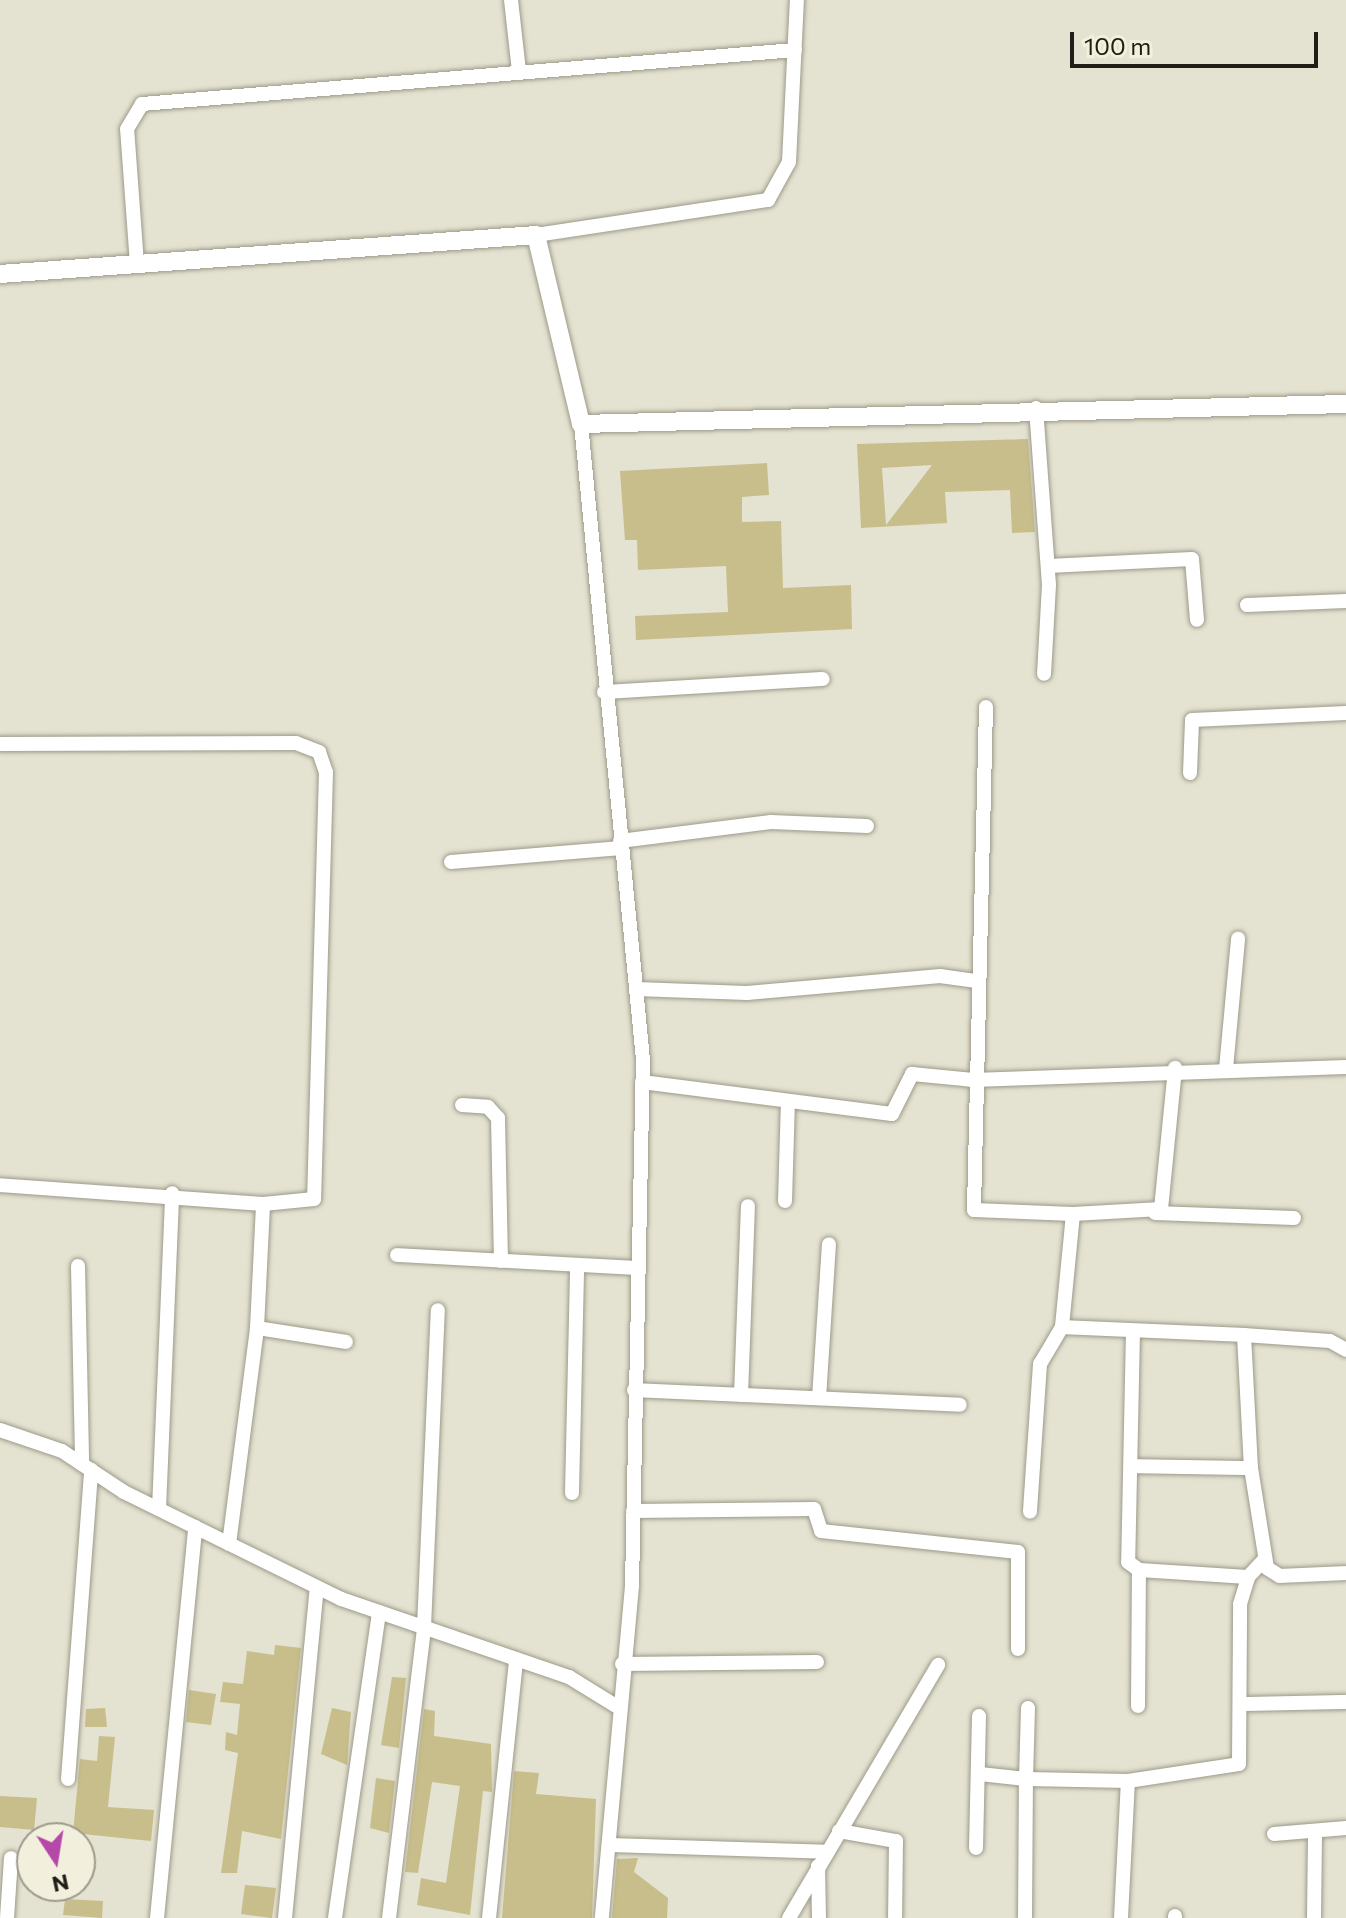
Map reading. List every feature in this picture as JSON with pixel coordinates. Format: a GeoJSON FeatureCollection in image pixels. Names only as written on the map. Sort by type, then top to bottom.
{"type":"FeatureCollection","features":[{"type":"Feature","properties":{"kind":"street"},"geometry":{"type":"LineString","coordinates":[[511,0],[519,71]]}},
{"type":"Feature","properties":{"kind":"street"},"geometry":{"type":"LineString","coordinates":[[0,274],[536,235],[768,200],[789,162],[797,0]]}},
{"type":"Feature","properties":{"kind":"street"},"geometry":{"type":"LineString","coordinates":[[137,264],[127,129],[142,104],[795,50]]}},
{"type":"Feature","properties":{"kind":"street"},"geometry":{"type":"LineString","coordinates":[[536,235],[581,424],[604,692],[636,989],[642,1082],[635,1268],[633,1511],[602,1918]]}},
{"type":"Feature","properties":{"kind":"street"},"geometry":{"type":"LineString","coordinates":[[581,424],[1036,408],[1346,404]]}},
{"type":"Feature","properties":{"kind":"street"},"geometry":{"type":"LineString","coordinates":[[1036,408],[1048,566],[1044,674]]}},
{"type":"Feature","properties":{"kind":"street"},"geometry":{"type":"LineString","coordinates":[[1048,566],[1192,559],[1197,620]]}},
{"type":"Feature","properties":{"kind":"street"},"geometry":{"type":"LineString","coordinates":[[1247,605],[1346,601]]}},
{"type":"Feature","properties":{"kind":"street"},"geometry":{"type":"LineString","coordinates":[[604,692],[823,679]]}},
{"type":"Feature","properties":{"kind":"street"},"geometry":{"type":"LineString","coordinates":[[986,707],[973,1080],[974,1210],[1294,1218]]}},
{"type":"Feature","properties":{"kind":"street"},"geometry":{"type":"LineString","coordinates":[[1190,773],[1192,720],[1346,713]]}},
{"type":"Feature","properties":{"kind":"street"},"geometry":{"type":"LineString","coordinates":[[0,744],[296,743],[319,752],[326,772],[316,1195],[304,1204],[263,1204],[172,1193],[0,1185]]}},
{"type":"Feature","properties":{"kind":"street"},"geometry":{"type":"LineString","coordinates":[[451,862],[620,845],[771,822],[867,826]]}},
{"type":"Feature","properties":{"kind":"street"},"geometry":{"type":"LineString","coordinates":[[1226,1069],[1238,939]]}},
{"type":"Feature","properties":{"kind":"street"},"geometry":{"type":"LineString","coordinates":[[636,989],[747,993],[940,976],[977,981]]}},
{"type":"Feature","properties":{"kind":"street"},"geometry":{"type":"LineString","coordinates":[[642,1082],[892,1114],[912,1074],[973,1080],[1175,1068],[1346,1067]]}},
{"type":"Feature","properties":{"kind":"street"},"geometry":{"type":"LineString","coordinates":[[1155,1213],[1165,1194],[1175,1068]]}},
{"type":"Feature","properties":{"kind":"street"},"geometry":{"type":"LineString","coordinates":[[785,1201],[788,1101]]}},
{"type":"Feature","properties":{"kind":"street"},"geometry":{"type":"LineString","coordinates":[[462,1105],[488,1107],[498,1118],[501,1261]]}},
{"type":"Feature","properties":{"kind":"street"},"geometry":{"type":"LineString","coordinates":[[159,1509],[172,1193]]}},
{"type":"Feature","properties":{"kind":"street"},"geometry":{"type":"LineString","coordinates":[[229,1544],[257,1328],[263,1204]]}},
{"type":"Feature","properties":{"kind":"street"},"geometry":{"type":"LineString","coordinates":[[741,1395],[748,1206]]}},
{"type":"Feature","properties":{"kind":"street"},"geometry":{"type":"LineString","coordinates":[[1030,1512],[1040,1364],[1062,1327],[1073,1214]]}},
{"type":"Feature","properties":{"kind":"street"},"geometry":{"type":"LineString","coordinates":[[819,1398],[829,1244]]}},
{"type":"Feature","properties":{"kind":"street"},"geometry":{"type":"LineString","coordinates":[[397,1255],[635,1268]]}},
{"type":"Feature","properties":{"kind":"street"},"geometry":{"type":"LineString","coordinates":[[572,1493],[577,1265]]}},
{"type":"Feature","properties":{"kind":"street"},"geometry":{"type":"LineString","coordinates":[[68,1779],[87,1467],[78,1266]]}},
{"type":"Feature","properties":{"kind":"street"},"geometry":{"type":"LineString","coordinates":[[389,1918],[424,1627],[438,1310]]}},
{"type":"Feature","properties":{"kind":"street"},"geometry":{"type":"LineString","coordinates":[[1062,1327],[1244,1335],[1346,1347]]}},
{"type":"Feature","properties":{"kind":"street"},"geometry":{"type":"LineString","coordinates":[[257,1328],[346,1342]]}},
{"type":"Feature","properties":{"kind":"street"},"geometry":{"type":"LineString","coordinates":[[1133,1331],[1126,1558],[1139,1570],[1248,1577]]}},
{"type":"Feature","properties":{"kind":"street"},"geometry":{"type":"LineString","coordinates":[[1244,1335],[1251,1468],[1264,1560],[1280,1576],[1346,1573]]}},
{"type":"Feature","properties":{"kind":"street"},"geometry":{"type":"LineString","coordinates":[[634,1390],[960,1405]]}},
{"type":"Feature","properties":{"kind":"street"},"geometry":{"type":"LineString","coordinates":[[0,1430],[87,1467],[159,1509],[317,1588],[569,1677],[616,1706]]}},
{"type":"Feature","properties":{"kind":"street"},"geometry":{"type":"LineString","coordinates":[[1131,1466],[1251,1468]]}},
{"type":"Feature","properties":{"kind":"street"},"geometry":{"type":"LineString","coordinates":[[633,1511],[814,1509],[821,1531],[1018,1552],[1018,1649]]}},
{"type":"Feature","properties":{"kind":"street"},"geometry":{"type":"LineString","coordinates":[[157,1918],[195,1527]]}},
{"type":"Feature","properties":{"kind":"street"},"geometry":{"type":"LineString","coordinates":[[980,1774],[1026,1779],[1128,1781],[1235,1769],[1242,1704],[1240,1604],[1248,1577],[1264,1560]]}},
{"type":"Feature","properties":{"kind":"street"},"geometry":{"type":"LineString","coordinates":[[1138,1706],[1139,1570]]}},
{"type":"Feature","properties":{"kind":"street"},"geometry":{"type":"LineString","coordinates":[[285,1918],[317,1588]]}},
{"type":"Feature","properties":{"kind":"street"},"geometry":{"type":"LineString","coordinates":[[335,1918],[379,1612]]}},
{"type":"Feature","properties":{"kind":"street"},"geometry":{"type":"LineString","coordinates":[[489,1918],[516,1659]]}},
{"type":"Feature","properties":{"kind":"street"},"geometry":{"type":"LineString","coordinates":[[622,1664],[817,1662]]}},
{"type":"Feature","properties":{"kind":"street"},"geometry":{"type":"LineString","coordinates":[[789,1918],[938,1665]]}},
{"type":"Feature","properties":{"kind":"street"},"geometry":{"type":"LineString","coordinates":[[1242,1704],[1346,1702]]}},
{"type":"Feature","properties":{"kind":"street"},"geometry":{"type":"LineString","coordinates":[[1025,1918],[1028,1708]]}},
{"type":"Feature","properties":{"kind":"street"},"geometry":{"type":"LineString","coordinates":[[976,1848],[979,1716]]}},
{"type":"Feature","properties":{"kind":"street"},"geometry":{"type":"LineString","coordinates":[[1121,1918],[1128,1781]]}},
{"type":"Feature","properties":{"kind":"street"},"geometry":{"type":"LineString","coordinates":[[1274,1834],[1346,1828]]}},
{"type":"Feature","properties":{"kind":"street"},"geometry":{"type":"LineString","coordinates":[[839,1831],[896,1841],[895,1918]]}},
{"type":"Feature","properties":{"kind":"street"},"geometry":{"type":"LineString","coordinates":[[1314,1918],[1315,1831]]}},
{"type":"Feature","properties":{"kind":"street"},"geometry":{"type":"LineString","coordinates":[[609,1845],[822,1858]]}},
{"type":"Feature","properties":{"kind":"street"},"geometry":{"type":"LineString","coordinates":[[7,1918],[11,1858]]}},
{"type":"Feature","properties":{"kind":"street"},"geometry":{"type":"LineString","coordinates":[[819,1918],[822,1858]]}},
{"type":"Feature","properties":{"kind":"building"},"geometry":{"type":"Polygon","coordinates":[[[1028,439],[1035,532],[1012,533],[1010,490],[945,492],[947,523],[861,528],[857,444],[1028,439]],[[932,465],[882,468],[886,525],[932,465]]]}},
{"type":"Feature","properties":{"kind":"building"},"geometry":{"type":"Polygon","coordinates":[[[767,463],[769,495],[742,497],[742,522],[781,521],[783,588],[851,585],[852,629],[636,640],[635,616],[728,612],[726,566],[638,570],[637,540],[625,540],[620,471],[767,463]]]}},
{"type":"Feature","properties":{"kind":"building"},"geometry":{"type":"Polygon","coordinates":[[[275,1645],[301,1648],[281,1839],[242,1831],[237,1873],[221,1873],[238,1753],[225,1750],[226,1732],[237,1735],[240,1704],[220,1702],[223,1682],[243,1684],[247,1651],[274,1655],[275,1645]]]}},
{"type":"Feature","properties":{"kind":"building"},"geometry":{"type":"Polygon","coordinates":[[[392,1677],[406,1678],[399,1748],[381,1745],[392,1677]]]}},
{"type":"Feature","properties":{"kind":"building"},"geometry":{"type":"Polygon","coordinates":[[[189,1690],[216,1694],[211,1725],[186,1722],[189,1690]]]}},
{"type":"Feature","properties":{"kind":"building"},"geometry":{"type":"Polygon","coordinates":[[[105,1708],[107,1727],[85,1727],[86,1709],[105,1708]]]}},
{"type":"Feature","properties":{"kind":"building"},"geometry":{"type":"Polygon","coordinates":[[[332,1708],[351,1712],[347,1765],[321,1754],[332,1708]]]}},
{"type":"Feature","properties":{"kind":"building"},"geometry":{"type":"Polygon","coordinates":[[[424,1709],[435,1711],[434,1736],[491,1744],[492,1792],[483,1791],[470,1915],[417,1905],[421,1878],[446,1883],[460,1786],[432,1782],[418,1873],[405,1872],[424,1709]]]}},
{"type":"Feature","properties":{"kind":"building"},"geometry":{"type":"Polygon","coordinates":[[[99,1736],[115,1737],[108,1807],[154,1810],[151,1841],[96,1835],[96,1822],[74,1822],[80,1759],[97,1761],[99,1736]]]}},
{"type":"Feature","properties":{"kind":"building"},"geometry":{"type":"Polygon","coordinates":[[[514,1771],[539,1773],[536,1794],[596,1799],[592,1918],[502,1918],[514,1771]]]}},
{"type":"Feature","properties":{"kind":"building"},"geometry":{"type":"Polygon","coordinates":[[[376,1778],[395,1781],[389,1833],[370,1828],[376,1778]]]}},
{"type":"Feature","properties":{"kind":"building"},"geometry":{"type":"Polygon","coordinates":[[[0,1796],[37,1798],[35,1822],[16,1822],[16,1828],[0,1827],[0,1796]]]}},
{"type":"Feature","properties":{"kind":"building"},"geometry":{"type":"Polygon","coordinates":[[[638,1858],[634,1872],[668,1898],[667,1918],[612,1918],[617,1859],[638,1858]]]}},
{"type":"Feature","properties":{"kind":"building"},"geometry":{"type":"Polygon","coordinates":[[[245,1885],[276,1888],[272,1918],[241,1914],[245,1885]]]}},
{"type":"Feature","properties":{"kind":"building"},"geometry":{"type":"Polygon","coordinates":[[[103,1901],[102,1918],[63,1915],[65,1902],[103,1901]]]}}]}
